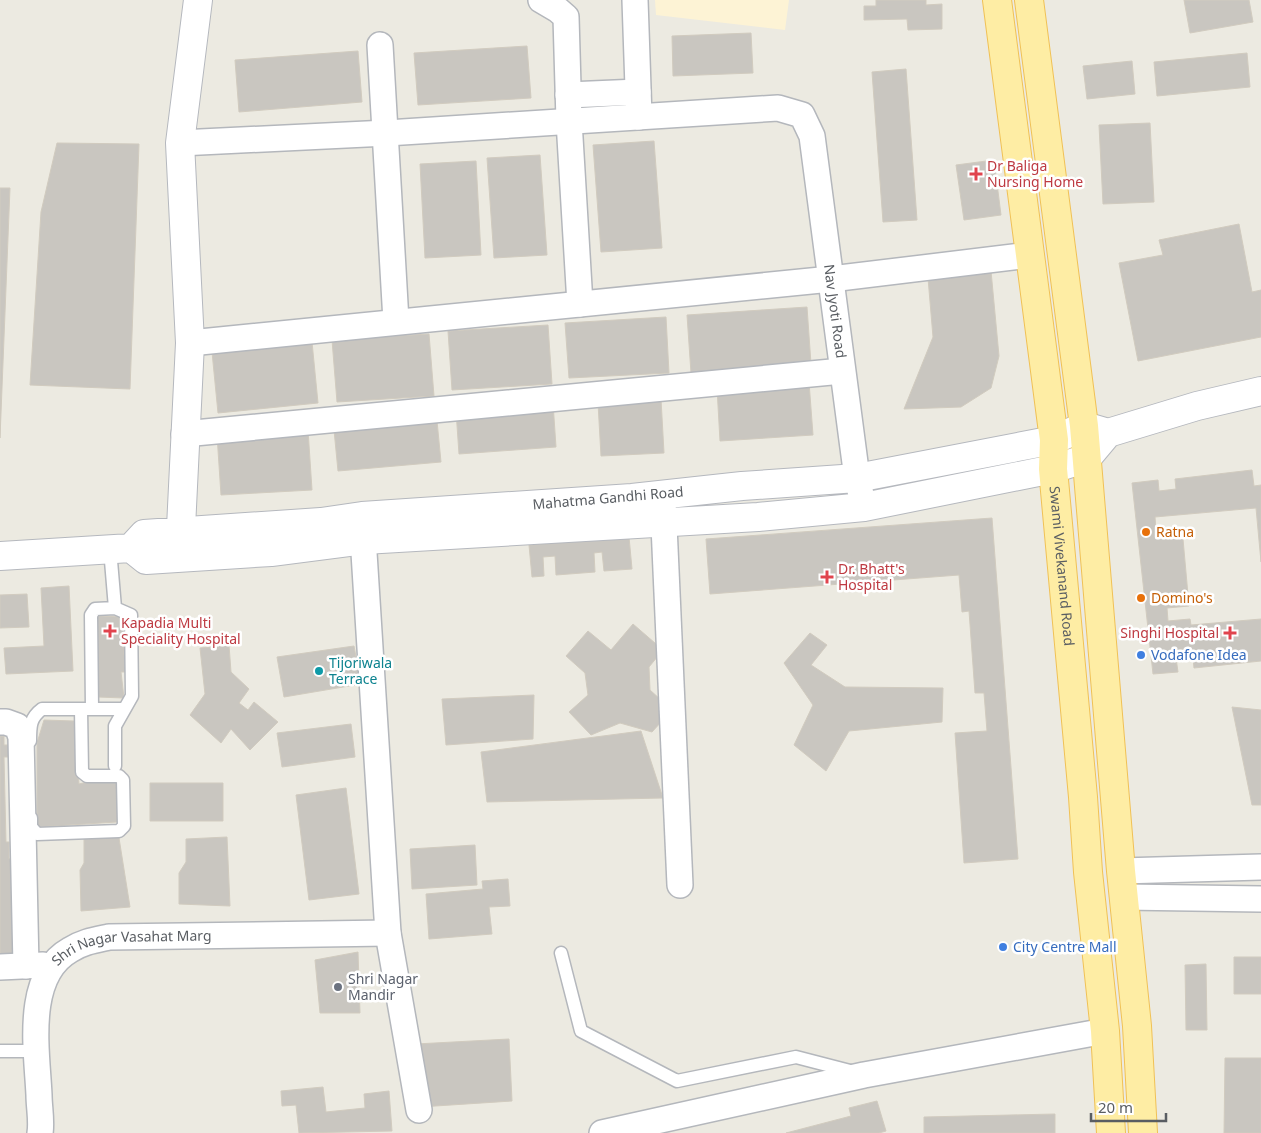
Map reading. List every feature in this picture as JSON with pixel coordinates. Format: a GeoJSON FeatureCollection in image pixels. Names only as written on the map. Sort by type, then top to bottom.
{"type":"FeatureCollection","features":[{"type":"Feature","properties":{"kind":"main road"},"geometry":{"type":"LineString","coordinates":[[179,544],[190,343],[180,143],[198,0]]}},
{"type":"Feature","properties":{"kind":"main road","name":"Swami Vivekanand Road"},"geometry":{"type":"LineString","coordinates":[[997,0],[1054,440],[1053,469],[1083,797],[1088,872],[1105,1031],[1112,1133]]}},
{"type":"Feature","properties":{"kind":"main road"},"geometry":{"type":"LineString","coordinates":[[1029,0],[1096,430],[1087,458],[1122,884],[1137,1026],[1143,1133]]}},
{"type":"Feature","properties":{"kind":"main road","name":"Mahatma Gandhi Road"},"geometry":{"type":"LineString","coordinates":[[664,508],[742,486],[857,478],[1054,440],[1261,391]]}},
{"type":"Feature","properties":{"kind":"main road","name":"Mahatma Gandhi Road"},"geometry":{"type":"LineString","coordinates":[[121,549],[146,560],[179,544],[271,552],[363,528],[664,508],[758,517],[864,507],[1053,469],[1087,458]]}},
{"type":"Feature","properties":{"kind":"main road"},"geometry":{"type":"LineString","coordinates":[[0,556],[121,549]]}},
{"type":"Feature","properties":{"kind":"street"},"geometry":{"type":"LineString","coordinates":[[541,0],[566,17],[569,121],[580,304]]}},
{"type":"Feature","properties":{"kind":"street"},"geometry":{"type":"LineString","coordinates":[[180,143],[386,133],[639,117],[635,0]]}},
{"type":"Feature","properties":{"kind":"street"},"geometry":{"type":"LineString","coordinates":[[380,45],[396,321]]}},
{"type":"Feature","properties":{"kind":"street"},"geometry":{"type":"LineString","coordinates":[[568,95],[638,92]]}},
{"type":"Feature","properties":{"kind":"street","name":"Nav Jyoti Road"},"geometry":{"type":"LineString","coordinates":[[639,117],[778,108],[802,115],[812,136],[842,371],[857,478],[864,507]]}},
{"type":"Feature","properties":{"kind":"street"},"geometry":{"type":"LineString","coordinates":[[190,343],[831,279],[1030,255]]}},
{"type":"Feature","properties":{"kind":"street"},"geometry":{"type":"LineString","coordinates":[[184,434],[842,371]]}},
{"type":"Feature","properties":{"kind":"street"},"geometry":{"type":"LineString","coordinates":[[664,508],[680,885]]}},
{"type":"Feature","properties":{"kind":"street"},"geometry":{"type":"LineString","coordinates":[[363,528],[388,933],[419,1110]]}},
{"type":"Feature","properties":{"kind":"street"},"geometry":{"type":"LineString","coordinates":[[0,722],[17,726],[21,737],[40,971]]}},
{"type":"Feature","properties":{"kind":"street"},"geometry":{"type":"LineString","coordinates":[[1122,884],[1261,867]]}},
{"type":"Feature","properties":{"kind":"street"},"geometry":{"type":"LineString","coordinates":[[1122,884],[1261,900]]}},
{"type":"Feature","properties":{"kind":"street","name":"Shri Nagar Vasahat Marg"},"geometry":{"type":"LineString","coordinates":[[40,1133],[37,1006],[40,971],[68,951],[85,942],[109,937],[388,933]]}},
{"type":"Feature","properties":{"kind":"street"},"geometry":{"type":"LineString","coordinates":[[0,967],[40,971]]}},
{"type":"Feature","properties":{"kind":"street"},"geometry":{"type":"LineString","coordinates":[[0,981],[40,971]]}},
{"type":"Feature","properties":{"kind":"street"},"geometry":{"type":"LineString","coordinates":[[602,1133],[864,1075],[1105,1031]]}},
{"type":"Feature","properties":{"kind":"lane"},"geometry":{"type":"LineString","coordinates":[[115,608],[121,549]]}},
{"type":"Feature","properties":{"kind":"lane"},"geometry":{"type":"LineString","coordinates":[[116,766],[115,726],[132,696],[131,615],[115,608],[95,609],[91,615],[86,709],[82,772],[87,776],[119,776],[122,780],[124,826],[119,831],[37,834],[31,827],[30,726],[34,715],[42,709],[86,709],[123,709]]}},
{"type":"Feature","properties":{"kind":"lane"},"geometry":{"type":"LineString","coordinates":[[561,953],[581,1031],[677,1081],[796,1057],[864,1075]]}},
{"type":"Feature","properties":{"kind":"lane"},"geometry":{"type":"LineString","coordinates":[[0,1050],[37,1051]]}},
{"type":"Feature","properties":{"kind":"shaded area"},"geometry":{"type":"Polygon","coordinates":[[[655,0],[789,0],[785,30],[656,15],[655,0]]]}},
{"type":"Feature","properties":{"kind":"building"},"geometry":{"type":"Polygon","coordinates":[[[876,0],[926,0],[926,5],[942,4],[942,29],[908,30],[907,19],[864,20],[864,6],[876,6],[876,0]]]}},
{"type":"Feature","properties":{"kind":"building"},"geometry":{"type":"Polygon","coordinates":[[[1184,0],[1249,0],[1253,22],[1190,33],[1184,0]]]}},
{"type":"Feature","properties":{"kind":"building"},"geometry":{"type":"Polygon","coordinates":[[[751,33],[753,73],[673,76],[672,36],[751,33]]]}},
{"type":"Feature","properties":{"kind":"building"},"geometry":{"type":"Polygon","coordinates":[[[527,46],[531,98],[418,105],[414,53],[527,46]]]}},
{"type":"Feature","properties":{"kind":"building"},"geometry":{"type":"Polygon","coordinates":[[[358,51],[362,102],[239,112],[235,60],[358,51]]]}},
{"type":"Feature","properties":{"kind":"building"},"geometry":{"type":"Polygon","coordinates":[[[1247,53],[1250,87],[1157,96],[1154,62],[1247,53]]]}},
{"type":"Feature","properties":{"kind":"building"},"geometry":{"type":"Polygon","coordinates":[[[1132,61],[1135,94],[1087,99],[1083,66],[1132,61]]]}},
{"type":"Feature","properties":{"kind":"building"},"geometry":{"type":"Polygon","coordinates":[[[906,69],[917,220],[883,222],[872,72],[906,69]]]}},
{"type":"Feature","properties":{"kind":"building"},"geometry":{"type":"Polygon","coordinates":[[[1150,123],[1154,202],[1103,204],[1099,125],[1150,123]]]}},
{"type":"Feature","properties":{"kind":"building"},"geometry":{"type":"Polygon","coordinates":[[[654,141],[662,248],[601,252],[593,145],[654,141]]]}},
{"type":"Feature","properties":{"kind":"building"},"geometry":{"type":"Polygon","coordinates":[[[57,143],[139,144],[130,389],[30,385],[41,212],[57,143]]]}},
{"type":"Feature","properties":{"kind":"building"},"geometry":{"type":"Polygon","coordinates":[[[540,155],[547,255],[494,258],[487,158],[540,155]]]}},
{"type":"Feature","properties":{"kind":"building"},"geometry":{"type":"Polygon","coordinates":[[[994,160],[1001,215],[964,220],[956,165],[994,160]]]}},
{"type":"Feature","properties":{"kind":"building"},"geometry":{"type":"Polygon","coordinates":[[[476,161],[481,255],[425,258],[420,164],[476,161]]]}},
{"type":"Feature","properties":{"kind":"building"},"geometry":{"type":"Polygon","coordinates":[[[0,188],[10,188],[0,438],[0,188]]]}},
{"type":"Feature","properties":{"kind":"building"},"geometry":{"type":"Polygon","coordinates":[[[1239,224],[1252,292],[1261,290],[1261,337],[1138,361],[1119,263],[1163,255],[1159,240],[1239,224]]]}},
{"type":"Feature","properties":{"kind":"building"},"geometry":{"type":"Polygon","coordinates":[[[991,271],[999,356],[991,388],[961,407],[904,409],[933,337],[928,278],[991,271]]]}},
{"type":"Feature","properties":{"kind":"building"},"geometry":{"type":"Polygon","coordinates":[[[807,307],[811,364],[691,373],[687,315],[807,307]]]}},
{"type":"Feature","properties":{"kind":"building"},"geometry":{"type":"Polygon","coordinates":[[[666,317],[669,373],[569,378],[565,323],[666,317]]]}},
{"type":"Feature","properties":{"kind":"building"},"geometry":{"type":"Polygon","coordinates":[[[548,325],[552,384],[452,390],[448,331],[548,325]]]}},
{"type":"Feature","properties":{"kind":"building"},"geometry":{"type":"Polygon","coordinates":[[[429,334],[434,396],[337,402],[332,340],[429,334]]]}},
{"type":"Feature","properties":{"kind":"building"},"geometry":{"type":"Polygon","coordinates":[[[312,342],[318,403],[218,413],[212,352],[312,342]]]}},
{"type":"Feature","properties":{"kind":"building"},"geometry":{"type":"Polygon","coordinates":[[[809,382],[813,435],[720,441],[717,388],[809,382]]]}},
{"type":"Feature","properties":{"kind":"building"},"geometry":{"type":"Polygon","coordinates":[[[661,399],[664,453],[601,456],[598,403],[661,399]]]}},
{"type":"Feature","properties":{"kind":"building"},"geometry":{"type":"Polygon","coordinates":[[[553,403],[556,447],[459,454],[456,411],[553,403]]]}},
{"type":"Feature","properties":{"kind":"building"},"geometry":{"type":"Polygon","coordinates":[[[437,421],[441,462],[338,471],[334,430],[437,421]]]}},
{"type":"Feature","properties":{"kind":"building"},"geometry":{"type":"Polygon","coordinates":[[[308,430],[312,490],[221,495],[217,435],[308,430]]]}},
{"type":"Feature","properties":{"kind":"building"},"geometry":{"type":"Polygon","coordinates":[[[1252,470],[1254,486],[1261,485],[1261,562],[1256,508],[1155,517],[1156,530],[1182,528],[1189,606],[1167,608],[1168,621],[1190,619],[1191,625],[1261,619],[1261,661],[1194,668],[1192,649],[1175,651],[1178,672],[1153,674],[1132,483],[1158,480],[1159,491],[1176,489],[1175,479],[1252,470]]]}},
{"type":"Feature","properties":{"kind":"building"},"geometry":{"type":"Polygon","coordinates":[[[992,518],[1018,859],[964,863],[955,733],[987,731],[984,693],[975,693],[969,611],[962,612],[959,575],[710,594],[706,539],[992,518]]]}},
{"type":"Feature","properties":{"kind":"building"},"geometry":{"type":"Polygon","coordinates":[[[629,537],[632,569],[604,571],[602,552],[594,553],[595,572],[556,575],[555,556],[543,557],[544,576],[532,577],[529,545],[629,537]]]}},
{"type":"Feature","properties":{"kind":"building"},"geometry":{"type":"Polygon","coordinates":[[[69,586],[73,671],[6,674],[4,648],[44,646],[41,588],[69,586]]]}},
{"type":"Feature","properties":{"kind":"building"},"geometry":{"type":"Polygon","coordinates":[[[27,594],[29,627],[0,628],[0,595],[27,594]]]}},
{"type":"Feature","properties":{"kind":"building"},"geometry":{"type":"Polygon","coordinates":[[[97,616],[124,617],[124,655],[129,655],[129,672],[121,672],[124,698],[98,697],[97,616]]]}},
{"type":"Feature","properties":{"kind":"building"},"geometry":{"type":"Polygon","coordinates":[[[633,624],[663,650],[649,667],[650,690],[672,710],[652,732],[620,723],[591,735],[569,712],[588,695],[585,673],[566,656],[588,631],[611,650],[633,624]]]}},
{"type":"Feature","properties":{"kind":"building"},"geometry":{"type":"Polygon","coordinates":[[[810,633],[827,645],[811,665],[845,687],[943,688],[942,722],[849,731],[826,771],[794,745],[813,705],[784,663],[810,633]]]}},
{"type":"Feature","properties":{"kind":"building"},"geometry":{"type":"Polygon","coordinates":[[[229,645],[231,672],[249,689],[239,703],[248,710],[254,702],[278,722],[250,750],[231,729],[221,743],[190,715],[205,694],[200,648],[229,645]]]}},
{"type":"Feature","properties":{"kind":"building","name":"Tijoriwala Terrace"},"geometry":{"type":"Polygon","coordinates":[[[354,646],[361,684],[284,697],[277,657],[354,646]]]}},
{"type":"Feature","properties":{"kind":"building"},"geometry":{"type":"Polygon","coordinates":[[[534,695],[533,739],[446,745],[442,699],[534,695]]]}},
{"type":"Feature","properties":{"kind":"building"},"geometry":{"type":"Polygon","coordinates":[[[1232,707],[1261,710],[1261,805],[1252,805],[1232,707]]]}},
{"type":"Feature","properties":{"kind":"building"},"geometry":{"type":"Polygon","coordinates":[[[44,720],[74,721],[79,784],[103,778],[117,780],[117,822],[37,827],[37,743],[44,720]]]}},
{"type":"Feature","properties":{"kind":"building"},"geometry":{"type":"Polygon","coordinates":[[[351,724],[355,757],[282,767],[277,733],[351,724]]]}},
{"type":"Feature","properties":{"kind":"building"},"geometry":{"type":"Polygon","coordinates":[[[641,731],[663,798],[487,802],[481,752],[641,731]]]}},
{"type":"Feature","properties":{"kind":"building"},"geometry":{"type":"Polygon","coordinates":[[[0,732],[1,736],[4,736],[4,745],[8,745],[8,757],[4,757],[6,842],[9,842],[9,859],[17,858],[18,954],[0,955],[0,732]]]}},
{"type":"Feature","properties":{"kind":"building"},"geometry":{"type":"Polygon","coordinates":[[[150,783],[223,783],[223,821],[150,821],[150,783]]]}},
{"type":"Feature","properties":{"kind":"building"},"geometry":{"type":"Polygon","coordinates":[[[346,788],[359,894],[309,900],[296,795],[346,788]]]}},
{"type":"Feature","properties":{"kind":"building"},"geometry":{"type":"Polygon","coordinates":[[[84,836],[119,838],[130,907],[81,911],[80,870],[84,863],[84,836]]]}},
{"type":"Feature","properties":{"kind":"building"},"geometry":{"type":"Polygon","coordinates":[[[227,837],[230,906],[179,904],[179,873],[186,862],[186,839],[227,837]]]}},
{"type":"Feature","properties":{"kind":"building"},"geometry":{"type":"Polygon","coordinates":[[[475,845],[477,885],[412,889],[410,849],[475,845]]]}},
{"type":"Feature","properties":{"kind":"building"},"geometry":{"type":"Polygon","coordinates":[[[508,879],[510,906],[489,907],[492,934],[429,939],[426,894],[483,889],[482,881],[508,879]]]}},
{"type":"Feature","properties":{"kind":"building","name":"Shri Nagar Mandir"},"geometry":{"type":"Polygon","coordinates":[[[358,952],[360,1013],[320,1013],[315,960],[358,952]]]}},
{"type":"Feature","properties":{"kind":"building"},"geometry":{"type":"Polygon","coordinates":[[[1234,957],[1261,957],[1261,994],[1234,994],[1234,957]]]}},
{"type":"Feature","properties":{"kind":"building"},"geometry":{"type":"Polygon","coordinates":[[[1206,964],[1207,1030],[1186,1030],[1185,965],[1206,964]]]}},
{"type":"Feature","properties":{"kind":"building"},"geometry":{"type":"Polygon","coordinates":[[[509,1039],[512,1101],[420,1107],[416,1044],[509,1039]]]}},
{"type":"Feature","properties":{"kind":"building"},"geometry":{"type":"Polygon","coordinates":[[[1225,1058],[1261,1058],[1261,1133],[1224,1133],[1225,1058]]]}},
{"type":"Feature","properties":{"kind":"building"},"geometry":{"type":"Polygon","coordinates":[[[323,1087],[326,1112],[365,1108],[364,1094],[389,1091],[392,1131],[299,1133],[296,1105],[282,1106],[281,1091],[323,1087]]]}},
{"type":"Feature","properties":{"kind":"building"},"geometry":{"type":"Polygon","coordinates":[[[877,1101],[886,1131],[879,1133],[786,1133],[851,1116],[849,1108],[877,1101]]]}},
{"type":"Feature","properties":{"kind":"building"},"geometry":{"type":"Polygon","coordinates":[[[1055,1114],[1055,1133],[924,1133],[924,1117],[1055,1114]]]}},
{"type":"Feature","properties":{"kind":"place","name":"Dr Baliga Nursing Home"},"geometry":{"type":"Point","coordinates":[976,174]}},
{"type":"Feature","properties":{"kind":"place","name":"Ratna"},"geometry":{"type":"Point","coordinates":[1146,532]}},
{"type":"Feature","properties":{"kind":"place","name":"Dr. Bhatt's Hospital"},"geometry":{"type":"Point","coordinates":[827,577]}},
{"type":"Feature","properties":{"kind":"place","name":"Domino's"},"geometry":{"type":"Point","coordinates":[1141,598]}},
{"type":"Feature","properties":{"kind":"place","name":"Kapadia Multi Speciality Hospital"},"geometry":{"type":"Point","coordinates":[110,631]}},
{"type":"Feature","properties":{"kind":"place","name":"Singhi Hospital"},"geometry":{"type":"Point","coordinates":[1230,633]}},
{"type":"Feature","properties":{"kind":"place","name":"Vodafone Idea"},"geometry":{"type":"Point","coordinates":[1141,655]}},
{"type":"Feature","properties":{"kind":"place","name":"Tijoriwala Terrace"},"geometry":{"type":"Point","coordinates":[319,671]}},
{"type":"Feature","properties":{"kind":"place","name":"City Centre Mall"},"geometry":{"type":"Point","coordinates":[1003,947]}},
{"type":"Feature","properties":{"kind":"place","name":"Shri Nagar Mandir"},"geometry":{"type":"Point","coordinates":[338,987]}}]}
